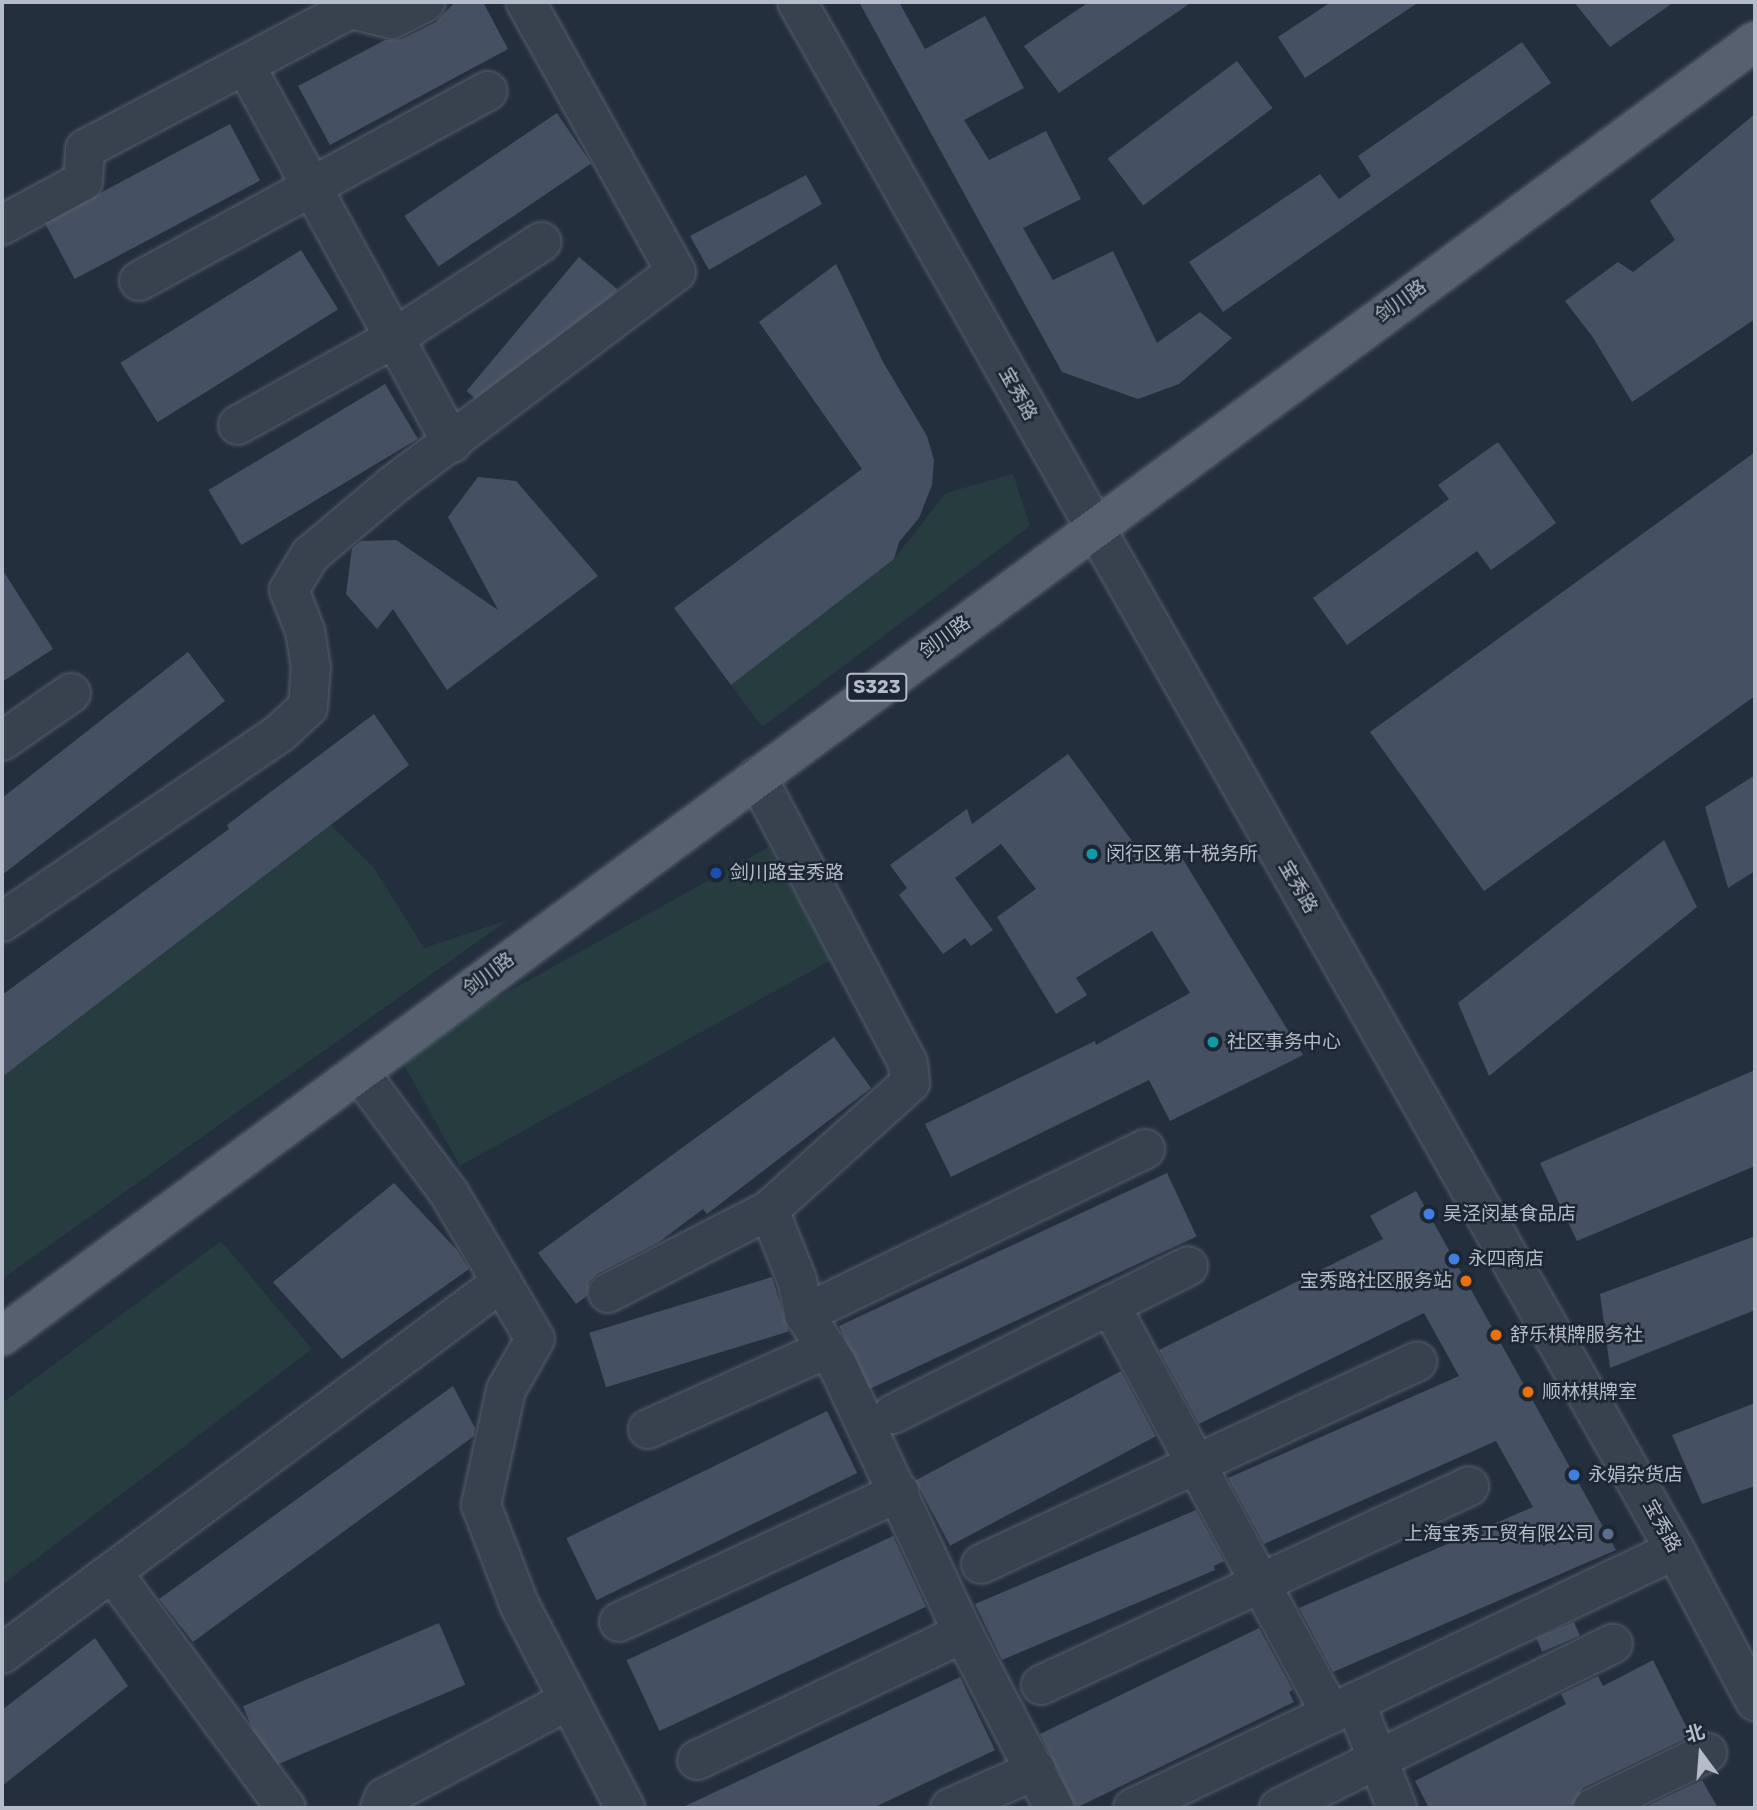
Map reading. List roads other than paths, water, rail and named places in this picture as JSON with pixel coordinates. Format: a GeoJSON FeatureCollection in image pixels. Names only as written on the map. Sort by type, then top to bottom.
{"type":"FeatureCollection","features":[{"type":"Feature","properties":{"kind":"main road","name":"剑川路"},"geometry":{"type":"LineString","coordinates":[[2,1336],[1093,527],[1755,41]]}},
{"type":"Feature","properties":{"kind":"street"},"geometry":{"type":"LineString","coordinates":[[2,225],[83,181],[85,149],[351,9],[392,19],[426,2]]}},
{"type":"Feature","properties":{"kind":"street"},"geometry":{"type":"LineString","coordinates":[[4,917],[280,733],[308,707],[311,668],[305,631],[289,590],[310,555],[676,272],[526,2]]}},
{"type":"Feature","properties":{"kind":"street","name":"宝秀路"},"geometry":{"type":"LineString","coordinates":[[797,2],[1675,1550],[1755,1701]]}},
{"type":"Feature","properties":{"kind":"street"},"geometry":{"type":"LineString","coordinates":[[245,65],[452,443]]}},
{"type":"Feature","properties":{"kind":"street"},"geometry":{"type":"LineString","coordinates":[[139,281],[488,91]]}},
{"type":"Feature","properties":{"kind":"street"},"geometry":{"type":"LineString","coordinates":[[239,425],[394,338],[541,243]]}},
{"type":"Feature","properties":{"kind":"street"},"geometry":{"type":"LineString","coordinates":[[2,741],[71,693]]}},
{"type":"Feature","properties":{"kind":"street"},"geometry":{"type":"LineString","coordinates":[[608,1293],[769,1210],[910,1083],[908,1063],[757,777]]}},
{"type":"Feature","properties":{"kind":"street"},"geometry":{"type":"LineString","coordinates":[[359,1072],[449,1193],[535,1339],[506,1390],[481,1505],[519,1604],[625,1808]]}},
{"type":"Feature","properties":{"kind":"street"},"geometry":{"type":"LineString","coordinates":[[804,1314],[1145,1149]]}},
{"type":"Feature","properties":{"kind":"street"},"geometry":{"type":"LineString","coordinates":[[769,1210],[797,1280],[804,1314],[827,1349],[899,1492],[963,1633],[1054,1808]]}},
{"type":"Feature","properties":{"kind":"street"},"geometry":{"type":"LineString","coordinates":[[893,1414],[1188,1266]]}},
{"type":"Feature","properties":{"kind":"street"},"geometry":{"type":"LineString","coordinates":[[2,1654],[502,1282]]}},
{"type":"Feature","properties":{"kind":"street"},"geometry":{"type":"LineString","coordinates":[[1110,1305],[1262,1583],[1377,1760],[1397,1808]]}},
{"type":"Feature","properties":{"kind":"street"},"geometry":{"type":"LineString","coordinates":[[648,1429],[827,1349]]}},
{"type":"Feature","properties":{"kind":"street"},"geometry":{"type":"LineString","coordinates":[[981,1564],[1417,1362]]}},
{"type":"Feature","properties":{"kind":"street"},"geometry":{"type":"LineString","coordinates":[[1041,1685],[1469,1486]]}},
{"type":"Feature","properties":{"kind":"street"},"geometry":{"type":"LineString","coordinates":[[619,1622],[899,1492]]}},
{"type":"Feature","properties":{"kind":"street"},"geometry":{"type":"LineString","coordinates":[[1133,1808],[1675,1550]]}},
{"type":"Feature","properties":{"kind":"street"},"geometry":{"type":"LineString","coordinates":[[112,1572],[286,1808]]}},
{"type":"Feature","properties":{"kind":"street"},"geometry":{"type":"LineString","coordinates":[[697,1759],[963,1633]]}},
{"type":"Feature","properties":{"kind":"street"},"geometry":{"type":"LineString","coordinates":[[1279,1808],[1613,1644]]}},
{"type":"Feature","properties":{"kind":"street"},"geometry":{"type":"LineString","coordinates":[[380,1808],[384,1798],[569,1700]]}},
{"type":"Feature","properties":{"kind":"street"},"geometry":{"type":"LineString","coordinates":[[1593,1808],[1707,1753]]}},
{"type":"Feature","properties":{"kind":"street"},"geometry":{"type":"LineString","coordinates":[[950,1808],[1036,1770]]}},
{"type":"Feature","properties":{"kind":"place","name":"闵行区第十税务所"},"geometry":{"type":"Point","coordinates":[1092,854]}},
{"type":"Feature","properties":{"kind":"place","name":"剑川路宝秀路"},"geometry":{"type":"Point","coordinates":[716,873]}},
{"type":"Feature","properties":{"kind":"place","name":"社区事务中心"},"geometry":{"type":"Point","coordinates":[1213,1042]}},
{"type":"Feature","properties":{"kind":"place","name":"吴泾闵基食品店"},"geometry":{"type":"Point","coordinates":[1429,1214]}},
{"type":"Feature","properties":{"kind":"place","name":"永四商店"},"geometry":{"type":"Point","coordinates":[1454,1259]}},
{"type":"Feature","properties":{"kind":"place","name":"宝秀路社区服务站"},"geometry":{"type":"Point","coordinates":[1466,1281]}},
{"type":"Feature","properties":{"kind":"place","name":"舒乐棋牌服务社"},"geometry":{"type":"Point","coordinates":[1496,1335]}},
{"type":"Feature","properties":{"kind":"place","name":"顺林棋牌室"},"geometry":{"type":"Point","coordinates":[1528,1392]}},
{"type":"Feature","properties":{"kind":"place","name":"永娟杂货店"},"geometry":{"type":"Point","coordinates":[1574,1475]}},
{"type":"Feature","properties":{"kind":"place","name":"上海宝秀工贸有限公司"},"geometry":{"type":"Point","coordinates":[1608,1534]}}]}
